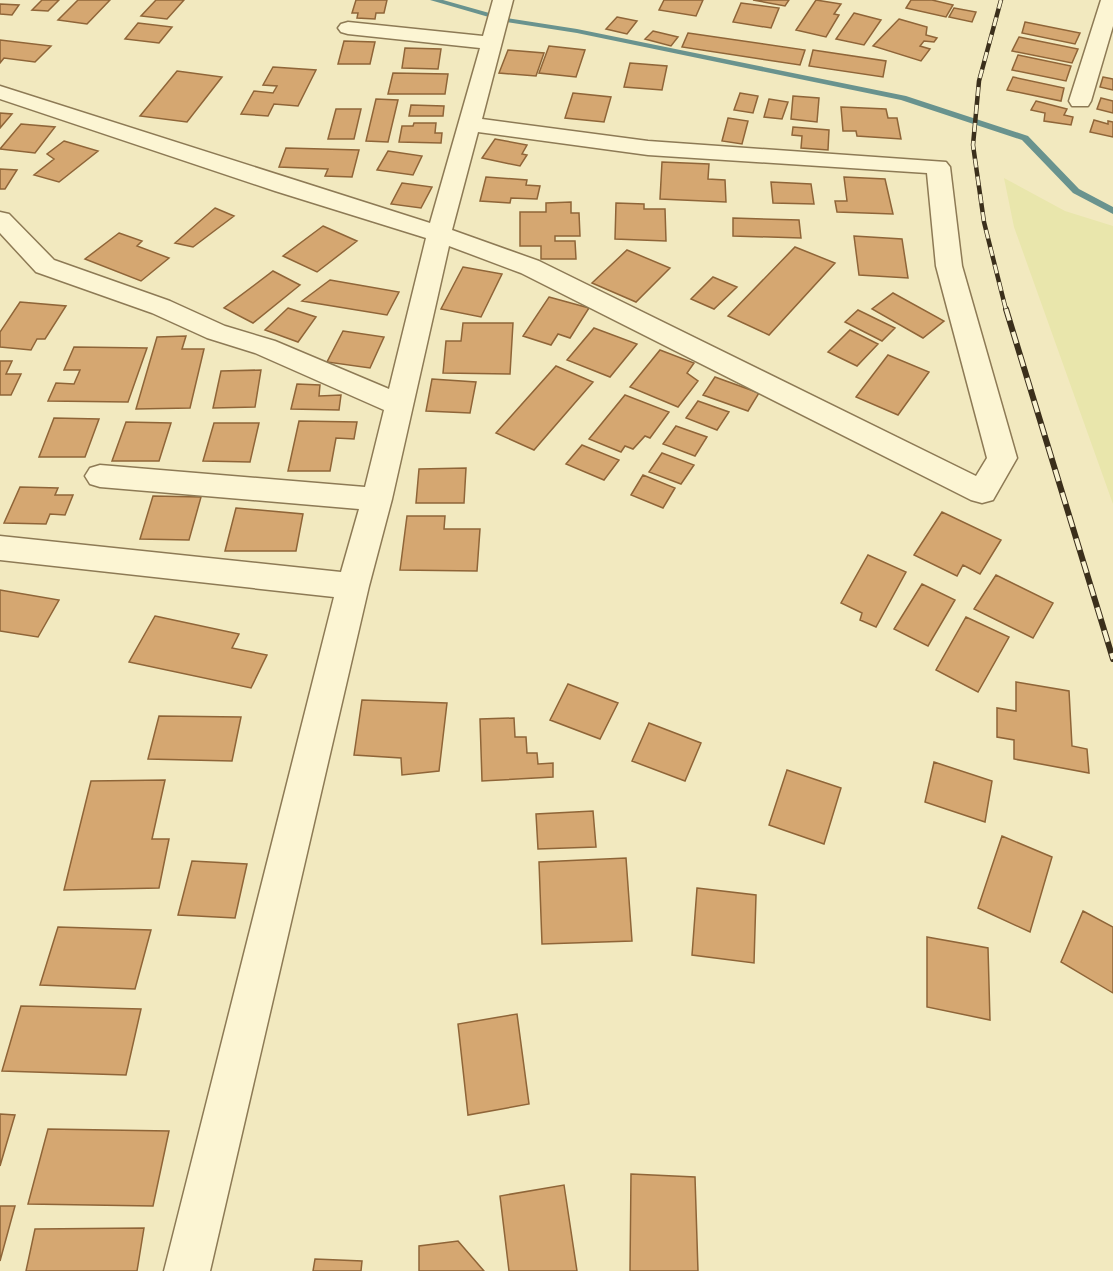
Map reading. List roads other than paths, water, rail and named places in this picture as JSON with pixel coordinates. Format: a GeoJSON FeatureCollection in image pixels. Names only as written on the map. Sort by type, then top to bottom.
{"type":"FeatureCollection","features":[{"type":"Feature","properties":{"kind":"street"},"geometry":{"type":"LineString","coordinates":[[187,1271],[353,586],[377,499],[439,234],[503,0]]}},
{"type":"Feature","properties":{"kind":"street"},"geometry":{"type":"LineString","coordinates":[[1080,101],[1105,46],[1111,0]]}},
{"type":"Feature","properties":{"kind":"street"},"geometry":{"type":"LineString","coordinates":[[348,28],[492,43]]}},
{"type":"Feature","properties":{"kind":"street"},"geometry":{"type":"LineString","coordinates":[[0,92],[283,186],[439,234],[530,267],[611,305],[982,492],[1002,458],[949,266],[938,167],[648,148],[470,124]]}},
{"type":"Feature","properties":{"kind":"street"},"geometry":{"type":"LineString","coordinates":[[0,219],[45,266],[161,307],[216,332],[265,347],[399,405]]}},
{"type":"Feature","properties":{"kind":"street"},"geometry":{"type":"LineString","coordinates":[[100,476],[377,499]]}},
{"type":"Feature","properties":{"kind":"street"},"geometry":{"type":"LineString","coordinates":[[0,548],[353,586]]}},
{"type":"Feature","properties":{"kind":"waterway"},"geometry":{"type":"LineString","coordinates":[[434,0],[506,20],[577,31],[903,98],[1025,138],[1076,191],[1113,211]]}},
{"type":"Feature","properties":{"kind":"railway"},"geometry":{"type":"LineString","coordinates":[[1001,0],[979,81],[973,145],[984,222],[1006,310]]}},
{"type":"Feature","properties":{"kind":"railway"},"geometry":{"type":"LineString","coordinates":[[1006,309],[1113,659]]}}]}
